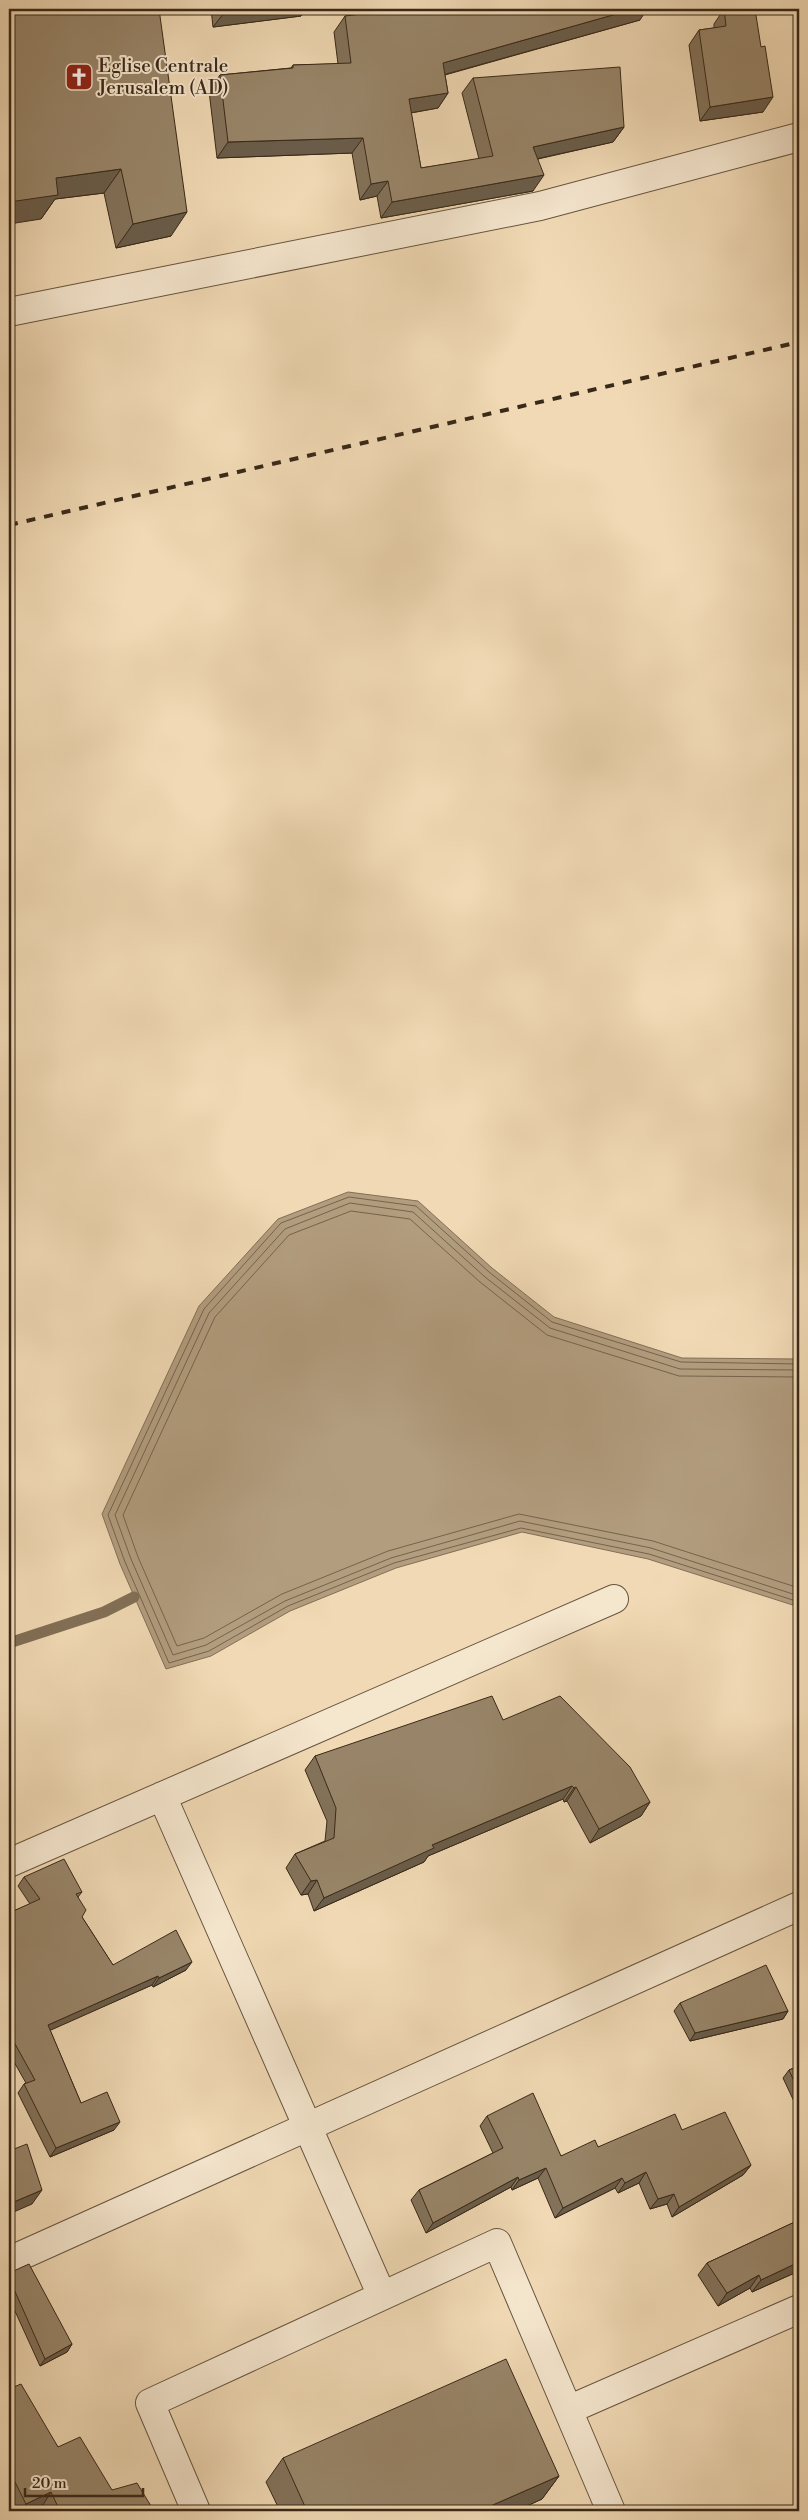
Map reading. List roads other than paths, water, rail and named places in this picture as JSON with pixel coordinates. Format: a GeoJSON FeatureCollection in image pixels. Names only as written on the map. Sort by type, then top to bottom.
{"type":"FeatureCollection","features":[{"type":"Feature","properties":{"kind":"street"},"geometry":{"type":"LineString","coordinates":[[9,312],[540,206],[799,137]]}},
{"type":"Feature","properties":{"kind":"street"},"geometry":{"type":"LineString","coordinates":[[9,1863],[614,1598]]}},
{"type":"Feature","properties":{"kind":"street"},"geometry":{"type":"LineString","coordinates":[[162,1796],[382,2296]]}},
{"type":"Feature","properties":{"kind":"street"},"geometry":{"type":"LineString","coordinates":[[9,2261],[799,1906]]}},
{"type":"Feature","properties":{"kind":"street"},"geometry":{"type":"LineString","coordinates":[[196,2511],[150,2403],[498,2243],[611,2511]]}},
{"type":"Feature","properties":{"kind":"street"},"geometry":{"type":"LineString","coordinates":[[568,2410],[799,2309]]}},
{"type":"Feature","properties":{"kind":"water"},"geometry":{"type":"Polygon","coordinates":[[[348,1192],[418,1201],[492,1268],[554,1317],[682,1358],[799,1359],[799,1607],[648,1559],[522,1532],[396,1568],[290,1611],[211,1656],[166,1669],[120,1564],[102,1514],[199,1306],[278,1219],[348,1192]]]}},
{"type":"Feature","properties":{"kind":"waterway"},"geometry":{"type":"LineString","coordinates":[[9,1643],[104,1612],[134,1597]]}},
{"type":"Feature","properties":{"kind":"railway"},"geometry":{"type":"LineString","coordinates":[[9,525],[799,342]]}},
{"type":"Feature","properties":{"kind":"place","name":"Eglise Centrale Jerusalem (AD)"},"geometry":{"type":"Point","coordinates":[79,77]}}]}
